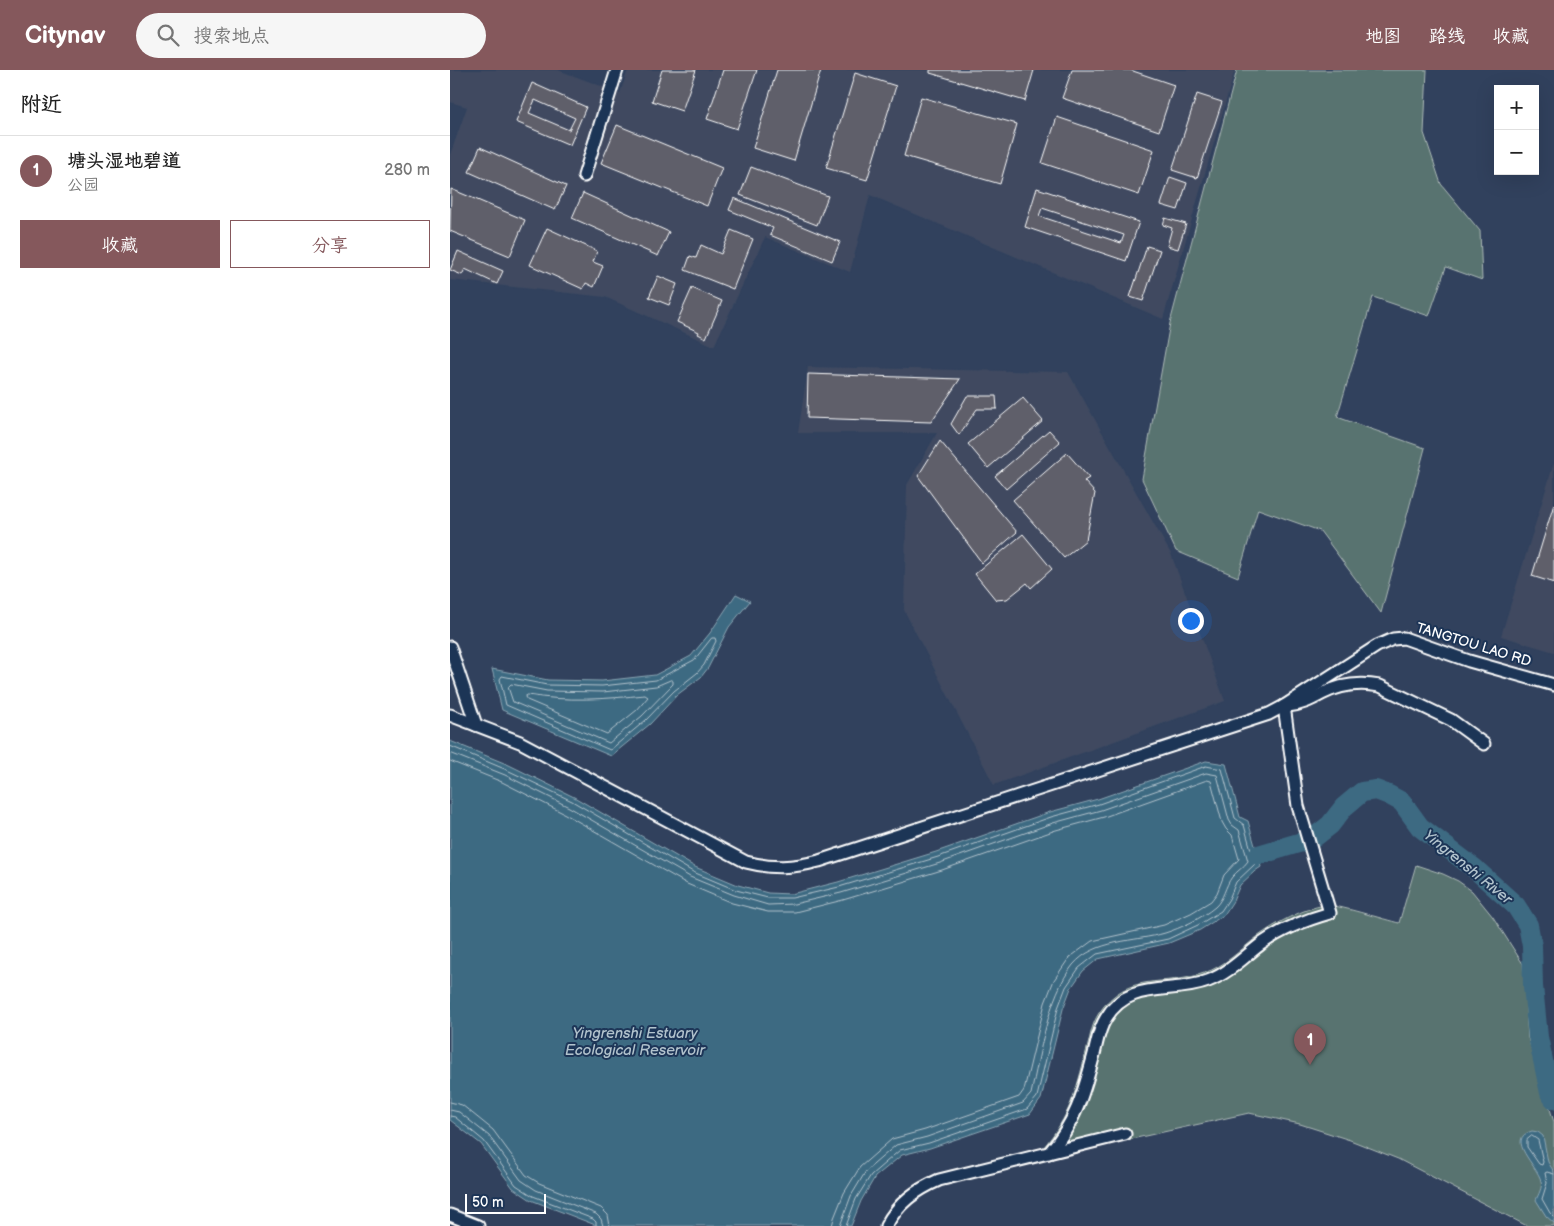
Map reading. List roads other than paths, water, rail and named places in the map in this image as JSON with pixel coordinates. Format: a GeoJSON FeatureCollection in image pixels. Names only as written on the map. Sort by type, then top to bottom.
{"type":"FeatureCollection","features":[{"type":"Feature","properties":{"kind":"street"},"geometry":{"type":"LineString","coordinates":[[584,176],[617,70]]}},
{"type":"Feature","properties":{"kind":"street","name":"TANGTOU LAO RD"},"geometry":{"type":"LineString","coordinates":[[1284,706],[1377,646],[1399,639],[1414,641],[1469,661],[1554,684]]}},
{"type":"Feature","properties":{"kind":"street"},"geometry":{"type":"LineString","coordinates":[[450,647],[476,725]]}},
{"type":"Feature","properties":{"kind":"street"},"geometry":{"type":"LineString","coordinates":[[450,715],[520,742],[746,862],[763,866],[782,867],[799,866],[820,861],[1260,717],[1284,706],[1309,701],[1349,684],[1380,686],[1451,720],[1484,744]]}},
{"type":"Feature","properties":{"kind":"street"},"geometry":{"type":"LineString","coordinates":[[1049,1153],[1068,1130],[1078,1110],[1100,1031],[1105,1018],[1113,1007],[1136,992],[1150,989],[1186,987],[1209,981],[1230,970],[1262,943],[1278,933],[1312,918],[1330,913],[1298,806],[1284,706]]}},
{"type":"Feature","properties":{"kind":"street"},"geometry":{"type":"LineString","coordinates":[[886,1226],[904,1201],[926,1185],[939,1180],[1125,1134]]}},
{"type":"Feature","properties":{"kind":"street"},"geometry":{"type":"LineString","coordinates":[[450,1215],[478,1226]]}},
{"type":"Feature","properties":{"kind":"water"},"geometry":{"type":"Polygon","coordinates":[[[736,594],[750,601],[729,627],[708,668],[701,677],[677,695],[650,724],[611,756],[502,710],[492,669],[548,680],[602,681],[655,675],[691,656],[710,633],[736,594]]]}},
{"type":"Feature","properties":{"kind":"water","name":"Yingrenshi Estuary Ecological Reservoir"},"geometry":{"type":"Polygon","coordinates":[[[450,741],[509,765],[574,797],[695,867],[738,885],[768,893],[791,894],[838,882],[936,852],[1050,812],[1098,799],[1206,761],[1226,764],[1240,817],[1248,821],[1261,867],[1240,885],[1224,915],[1200,930],[1169,943],[1098,959],[1083,971],[1071,988],[1063,1009],[1041,1099],[1030,1114],[930,1148],[902,1155],[875,1177],[861,1201],[851,1226],[598,1226],[531,1200],[513,1188],[481,1144],[450,1120],[450,741]]]}},
{"type":"Feature","properties":{"kind":"water"},"geometry":{"type":"Polygon","coordinates":[[[1532,1131],[1538,1132],[1543,1136],[1548,1162],[1554,1172],[1554,1223],[1546,1216],[1536,1200],[1541,1188],[1541,1181],[1522,1146],[1521,1140],[1524,1135],[1532,1131]]]}},
{"type":"Feature","properties":{"kind":"waterway","name":"Yingrenshi River"},"geometry":{"type":"LineString","coordinates":[[1258,855],[1312,839],[1330,825],[1344,807],[1362,792],[1376,790],[1402,802],[1420,827],[1474,868],[1516,906],[1528,925],[1532,946],[1533,986],[1538,1037],[1550,1093],[1554,1099]]}},
{"type":"Feature","properties":{"kind":"place","name":"塘头湿地碧道"},"geometry":{"type":"Point","coordinates":[1310,1065]}}]}
